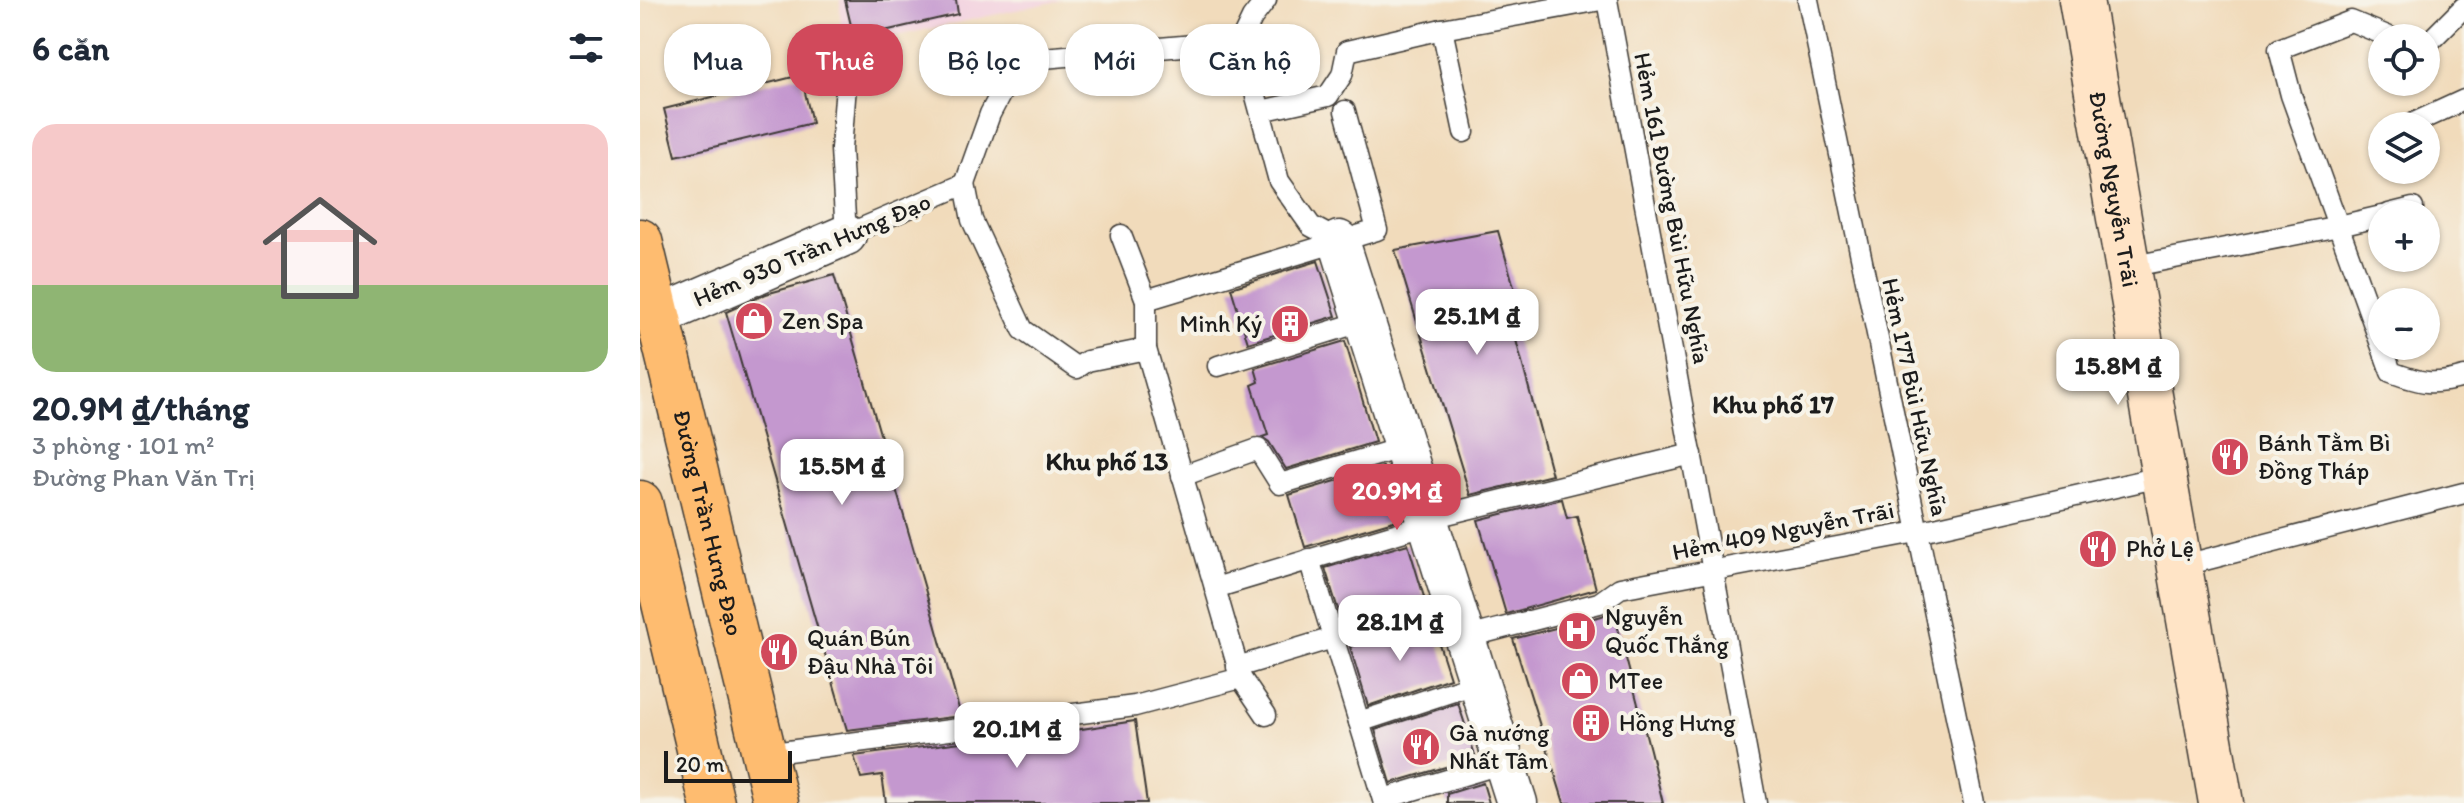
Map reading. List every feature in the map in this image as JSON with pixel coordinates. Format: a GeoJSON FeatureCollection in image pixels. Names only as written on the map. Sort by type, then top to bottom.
{"type":"FeatureCollection","features":[{"type":"Feature","properties":{"kind":"main road","name":"Đường Nguyễn Trãi"},"geometry":{"type":"LineString","coordinates":[[2081,0],[2221,803]]}},
{"type":"Feature","properties":{"kind":"main road","name":"Đường Trần Hưng Đạo"},"geometry":{"type":"LineString","coordinates":[[640,241],[649,320],[776,803]]}},
{"type":"Feature","properties":{"kind":"main road"},"geometry":{"type":"LineString","coordinates":[[640,503],[712,803]]}},
{"type":"Feature","properties":{"kind":"street","name":"Hẻm 930 Trần Hưng Ðạo"},"geometry":{"type":"LineString","coordinates":[[649,320],[846,235]]}},
{"type":"Feature","properties":{"kind":"street"},"geometry":{"type":"LineString","coordinates":[[1339,241],[1517,803]]}},
{"type":"Feature","properties":{"kind":"lane"},"geometry":{"type":"LineString","coordinates":[[1249,24],[1266,0]]}},
{"type":"Feature","properties":{"kind":"lane"},"geometry":{"type":"LineString","coordinates":[[1261,111],[1328,96],[1342,75],[1347,51],[1533,6],[1604,0]]}},
{"type":"Feature","properties":{"kind":"lane","name":"Hẻm 161 Đường Bùi Hữu Nghĩa"},"geometry":{"type":"LineString","coordinates":[[1604,0],[1756,803]]}},
{"type":"Feature","properties":{"kind":"lane","name":"Hẻm 177 Bùi Hữu Nghĩa"},"geometry":{"type":"LineString","coordinates":[[1808,0],[1974,803]]}},
{"type":"Feature","properties":{"kind":"lane"},"geometry":{"type":"LineString","coordinates":[[2440,31],[2464,7]]}},
{"type":"Feature","properties":{"kind":"lane"},"geometry":{"type":"LineString","coordinates":[[2368,27],[2351,21],[2279,49],[2291,95],[2391,372],[2419,383],[2441,384],[2464,377]]}},
{"type":"Feature","properties":{"kind":"lane"},"geometry":{"type":"LineString","coordinates":[[1442,29],[1464,132]]}},
{"type":"Feature","properties":{"kind":"lane"},"geometry":{"type":"LineString","coordinates":[[1146,349],[1087,361],[1077,368],[1023,330],[972,220],[965,184],[990,114],[1012,72],[1043,58],[1180,46]]}},
{"type":"Feature","properties":{"kind":"lane"},"geometry":{"type":"LineString","coordinates":[[845,96],[841,149],[846,235]]}},
{"type":"Feature","properties":{"kind":"lane"},"geometry":{"type":"LineString","coordinates":[[1257,96],[1279,181],[1311,226],[1339,241]]}},
{"type":"Feature","properties":{"kind":"lane"},"geometry":{"type":"LineString","coordinates":[[2438,112],[2464,100]]}},
{"type":"Feature","properties":{"kind":"lane"},"geometry":{"type":"LineString","coordinates":[[1146,300],[1377,230],[1345,111]]}},
{"type":"Feature","properties":{"kind":"lane","name":"Hẻm 930 Trần Hưng Ðạo"},"geometry":{"type":"LineString","coordinates":[[846,235],[965,184]]}},
{"type":"Feature","properties":{"kind":"lane"},"geometry":{"type":"LineString","coordinates":[[2128,267],[2368,219]]}},
{"type":"Feature","properties":{"kind":"lane"},"geometry":{"type":"LineString","coordinates":[[1121,235],[1146,300],[1146,349],[1239,673],[1266,715]]}},
{"type":"Feature","properties":{"kind":"lane"},"geometry":{"type":"LineString","coordinates":[[1218,366],[1364,321]]}},
{"type":"Feature","properties":{"kind":"lane"},"geometry":{"type":"LineString","coordinates":[[1182,476],[1258,449],[1280,484],[1404,447]]}},
{"type":"Feature","properties":{"kind":"lane"},"geometry":{"type":"LineString","coordinates":[[1215,588],[1427,522],[1692,454]]}},
{"type":"Feature","properties":{"kind":"lane","name":"Hẻm 409 Nguyễn Trãi"},"geometry":{"type":"LineString","coordinates":[[765,754],[1135,706],[1239,673],[1332,638],[1599,603],[1620,588],[1917,532],[2164,476]]}},
{"type":"Feature","properties":{"kind":"lane"},"geometry":{"type":"LineString","coordinates":[[2181,566],[2464,493]]}},
{"type":"Feature","properties":{"kind":"lane"},"geometry":{"type":"LineString","coordinates":[[1309,559],[1384,801],[1504,763]]}},
{"type":"Feature","properties":{"kind":"lane"},"geometry":{"type":"LineString","coordinates":[[1359,722],[1478,683]]}},
{"type":"Feature","properties":{"kind":"shaded area"},"geometry":{"type":"Polygon","coordinates":[[[840,0],[1062,0],[952,24],[919,24],[919,31],[903,35],[903,24],[840,24],[840,0]]]}},
{"type":"Feature","properties":{"kind":"building"},"geometry":{"type":"Polygon","coordinates":[[[845,0],[956,0],[958,14],[903,27],[903,24],[851,24],[845,0]]]}},
{"type":"Feature","properties":{"kind":"building"},"geometry":{"type":"Polygon","coordinates":[[[787,78],[787,96],[806,96],[812,123],[676,156],[664,109],[716,96],[771,96],[771,82],[787,78]]]}},
{"type":"Feature","properties":{"kind":"building"},"geometry":{"type":"Polygon","coordinates":[[[1498,231],[1524,322],[1512,325],[1552,475],[1470,495],[1395,250],[1498,231]]]}},
{"type":"Feature","properties":{"kind":"building"},"geometry":{"type":"Polygon","coordinates":[[[1318,261],[1336,316],[1248,343],[1231,288],[1318,261]]]}},
{"type":"Feature","properties":{"kind":"building"},"geometry":{"type":"Polygon","coordinates":[[[834,275],[961,716],[847,730],[726,312],[766,294],[834,275]]]}},
{"type":"Feature","properties":{"kind":"building"},"geometry":{"type":"Polygon","coordinates":[[[1345,341],[1375,442],[1286,469],[1269,442],[1262,437],[1268,435],[1252,385],[1259,382],[1255,368],[1345,341]]]}},
{"type":"Feature","properties":{"kind":"building"},"geometry":{"type":"Polygon","coordinates":[[[1383,467],[1400,519],[1305,547],[1289,495],[1383,467]]]}},
{"type":"Feature","properties":{"kind":"building"},"geometry":{"type":"Polygon","coordinates":[[[1562,499],[1567,518],[1577,516],[1596,589],[1506,614],[1478,520],[1562,499]]]}},
{"type":"Feature","properties":{"kind":"building"},"geometry":{"type":"Polygon","coordinates":[[[1408,544],[1424,597],[1342,622],[1325,568],[1408,544]]]}},
{"type":"Feature","properties":{"kind":"building"},"geometry":{"type":"Polygon","coordinates":[[[1613,609],[1663,803],[1564,803],[1513,639],[1602,616],[1613,609]]]}},
{"type":"Feature","properties":{"kind":"building"},"geometry":{"type":"Polygon","coordinates":[[[1432,622],[1450,678],[1368,706],[1350,647],[1432,622]]]}},
{"type":"Feature","properties":{"kind":"building"},"geometry":{"type":"Polygon","coordinates":[[[1458,703],[1476,758],[1391,783],[1375,730],[1458,703]]]}},
{"type":"Feature","properties":{"kind":"building"},"geometry":{"type":"Polygon","coordinates":[[[1135,721],[1147,803],[886,803],[882,775],[861,778],[854,756],[968,741],[969,746],[1135,721]]]}},
{"type":"Feature","properties":{"kind":"building"},"geometry":{"type":"Polygon","coordinates":[[[1483,783],[1489,803],[1447,803],[1447,794],[1483,783]]]}},
{"type":"Feature","properties":{"kind":"place","name":"Zen Spa"},"geometry":{"type":"Point","coordinates":[754,321]}},
{"type":"Feature","properties":{"kind":"place","name":"Minh Ký"},"geometry":{"type":"Point","coordinates":[1290,324]}},
{"type":"Feature","properties":{"kind":"place","name":"Bánh Tằm Bì Đồng Tháp"},"geometry":{"type":"Point","coordinates":[2230,457]}},
{"type":"Feature","properties":{"kind":"place","name":"Phở Lệ"},"geometry":{"type":"Point","coordinates":[2098,549]}},
{"type":"Feature","properties":{"kind":"place","name":"Nguyễn Quốc Thắng"},"geometry":{"type":"Point","coordinates":[1577,631]}},
{"type":"Feature","properties":{"kind":"place","name":"Quán Bún Đậu Nhà Tôi"},"geometry":{"type":"Point","coordinates":[779,652]}},
{"type":"Feature","properties":{"kind":"place","name":"MTee"},"geometry":{"type":"Point","coordinates":[1580,681]}},
{"type":"Feature","properties":{"kind":"place","name":"Hồng Hưng"},"geometry":{"type":"Point","coordinates":[1591,723]}},
{"type":"Feature","properties":{"kind":"place","name":"Gà nướng Nhất Tâm"},"geometry":{"type":"Point","coordinates":[1421,747]}},
{"type":"Feature","properties":{"kind":"district","name":"Khu phố 17"},"geometry":{"type":"Point","coordinates":[1773,404]}},
{"type":"Feature","properties":{"kind":"district","name":"Khu phố 13"},"geometry":{"type":"Point","coordinates":[1107,461]}}]}
